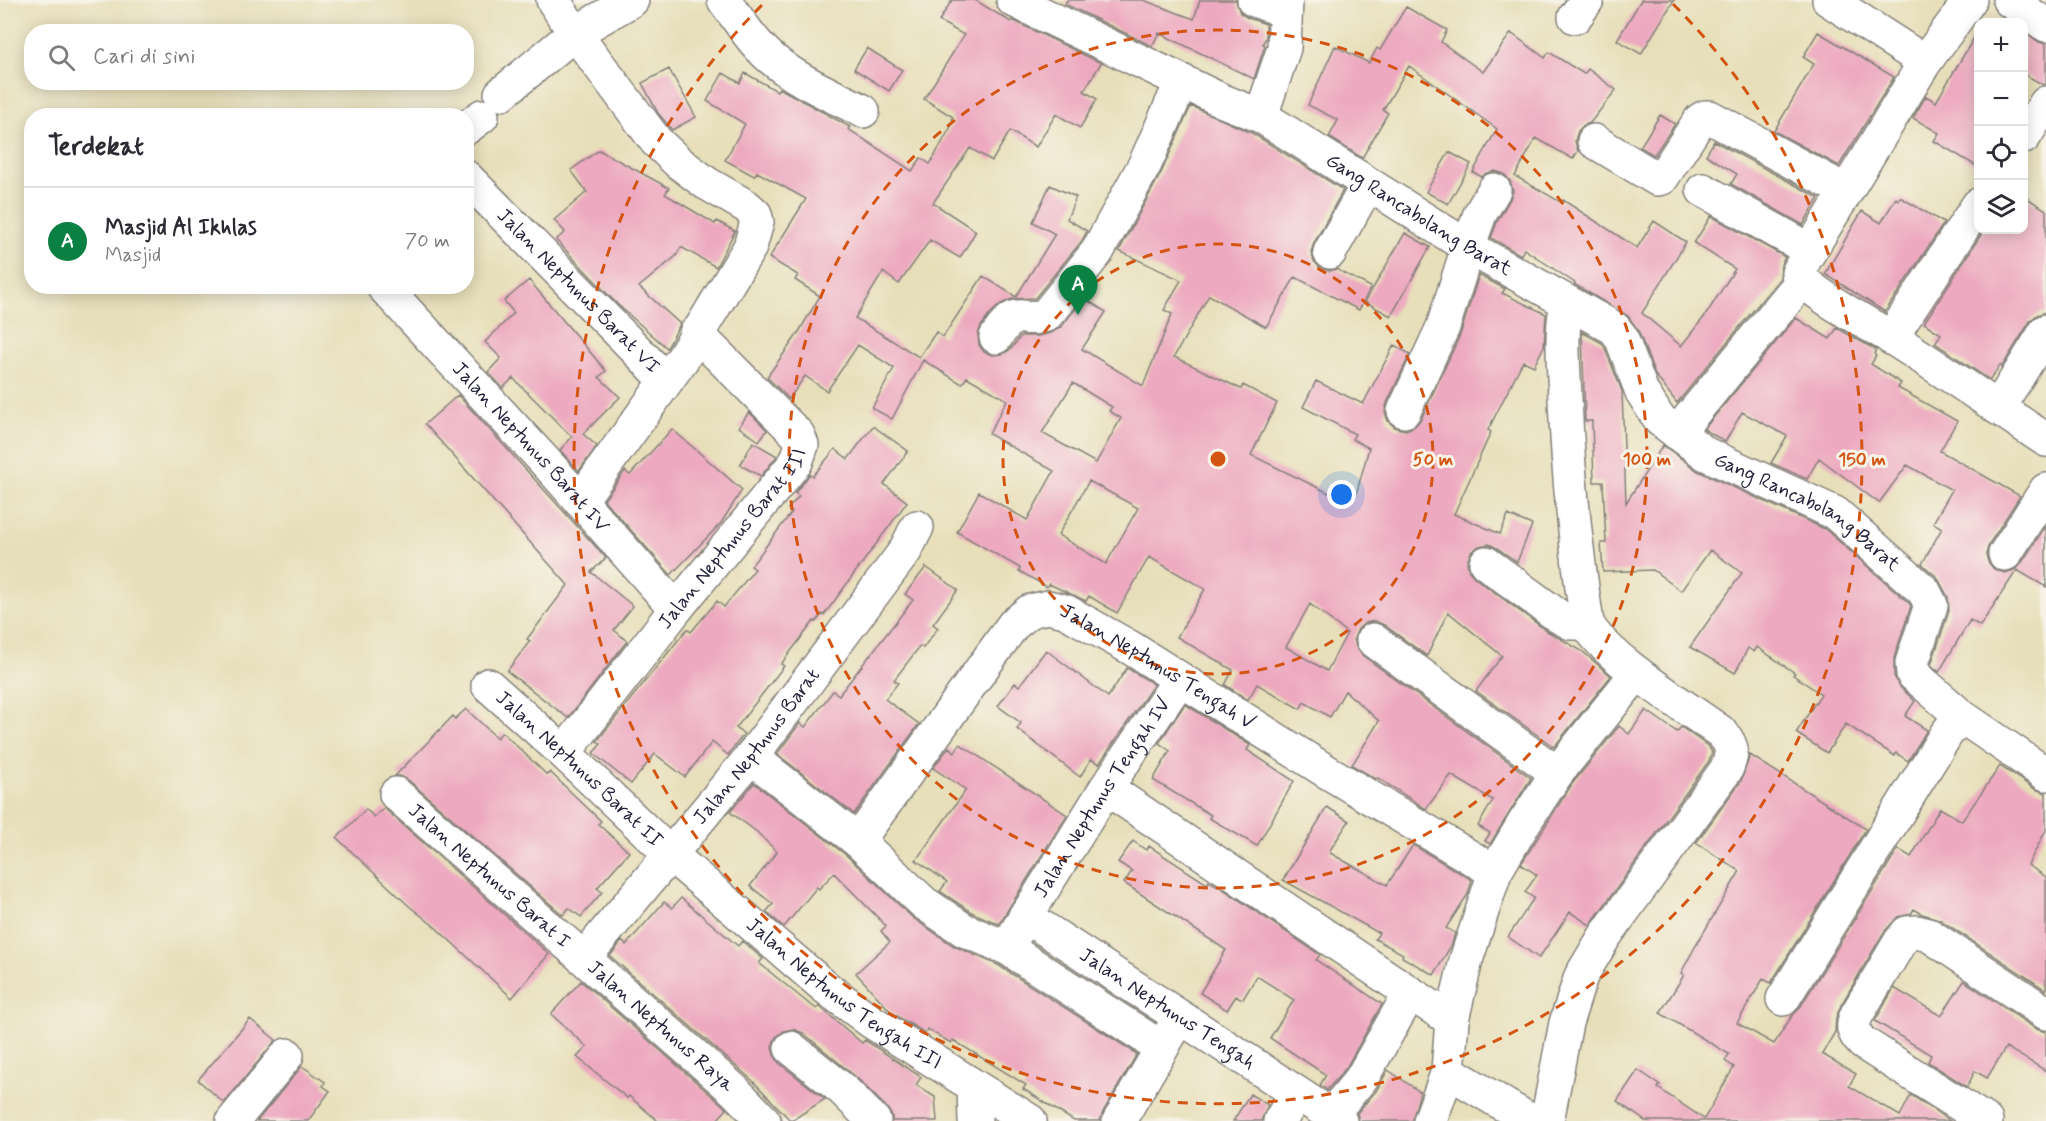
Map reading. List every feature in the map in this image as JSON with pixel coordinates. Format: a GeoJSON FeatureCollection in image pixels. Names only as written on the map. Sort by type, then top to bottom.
{"type":"FeatureCollection","features":[{"type":"Feature","properties":{"kind":"street"},"geometry":{"type":"LineString","coordinates":[[553,0],[656,141],[678,162],[706,183],[746,206],[755,214],[757,222],[750,248],[682,358],[580,501]]}},
{"type":"Feature","properties":{"kind":"street"},"geometry":{"type":"LineString","coordinates":[[483,113],[575,33],[632,0]]}},
{"type":"Feature","properties":{"kind":"street"},"geometry":{"type":"LineString","coordinates":[[724,0],[753,40],[769,57],[788,71],[863,111]]}},
{"type":"Feature","properties":{"kind":"street","name":"Gang Rancabolang Barat"},"geometry":{"type":"LineString","coordinates":[[1014,0],[1182,81],[1261,116],[1468,247],[1614,328],[1621,337],[1642,392],[1659,419],[1706,454],[1835,513],[1924,591],[1931,605],[1912,663],[1913,674],[1961,716]]}},
{"type":"Feature","properties":{"kind":"street"},"geometry":{"type":"LineString","coordinates":[[1254,0],[1286,6],[1284,48],[1261,116]]}},
{"type":"Feature","properties":{"kind":"street"},"geometry":{"type":"LineString","coordinates":[[1829,0],[1925,62]]}},
{"type":"Feature","properties":{"kind":"street"},"geometry":{"type":"LineString","coordinates":[[1677,433],[1806,266],[1846,191],[1925,62],[1970,0]]}},
{"type":"Feature","properties":{"kind":"street"},"geometry":{"type":"LineString","coordinates":[[2009,0],[2046,25]]}},
{"type":"Feature","properties":{"kind":"street"},"geometry":{"type":"LineString","coordinates":[[996,337],[1006,323],[1015,316],[1042,317],[1046,315],[1096,252],[1145,164],[1182,81]]}},
{"type":"Feature","properties":{"kind":"street"},"geometry":{"type":"LineString","coordinates":[[2028,131],[2046,103]]}},
{"type":"Feature","properties":{"kind":"street"},"geometry":{"type":"LineString","coordinates":[[1594,141],[1657,179],[1662,178],[1700,120],[1710,117],[1846,191]]}},
{"type":"Feature","properties":{"kind":"street"},"geometry":{"type":"LineString","coordinates":[[1330,252],[1368,184]]}},
{"type":"Feature","properties":{"kind":"street","name":"Jalan Neptunus Barat VI"},"geometry":{"type":"LineString","coordinates":[[474,185],[666,380]]}},
{"type":"Feature","properties":{"kind":"street"},"geometry":{"type":"LineString","coordinates":[[1404,411],[1443,327],[1480,214],[1494,190]]}},
{"type":"Feature","properties":{"kind":"street"},"geometry":{"type":"LineString","coordinates":[[1703,190],[1806,266],[1891,338],[2046,440]]}},
{"type":"Feature","properties":{"kind":"street"},"geometry":{"type":"LineString","coordinates":[[1891,338],[1974,212]]}},
{"type":"Feature","properties":{"kind":"street","name":"Jalan Neptunus Barat IV"},"geometry":{"type":"LineString","coordinates":[[390,294],[676,609]]}},
{"type":"Feature","properties":{"kind":"street"},"geometry":{"type":"LineString","coordinates":[[1547,1121],[1566,1023],[1581,976],[1605,936],[1726,770],[1733,753],[1731,743],[1722,733],[1637,672],[1600,642],[1587,623],[1568,470],[1563,354],[1567,303]]}},
{"type":"Feature","properties":{"kind":"street"},"geometry":{"type":"LineString","coordinates":[[1998,408],[2046,331]]}},
{"type":"Feature","properties":{"kind":"street","name":"Jalan Neptunus Barat III"},"geometry":{"type":"LineString","coordinates":[[564,753],[676,609],[795,462],[802,445],[798,435],[696,333]]}},
{"type":"Feature","properties":{"kind":"street"},"geometry":{"type":"LineString","coordinates":[[2006,554],[2046,490]]}},
{"type":"Feature","properties":{"kind":"street","name":"Jalan Neptunus Barat"},"geometry":{"type":"LineString","coordinates":[[584,958],[751,757],[905,551],[917,527]]}},
{"type":"Feature","properties":{"kind":"street"},"geometry":{"type":"LineString","coordinates":[[1486,563],[1558,616],[1571,623],[1587,623]]}},
{"type":"Feature","properties":{"kind":"street","name":"Jalan Neptunus Tengah V"},"geometry":{"type":"LineString","coordinates":[[858,841],[1013,625],[1030,611],[1048,607],[1065,611],[1131,648],[1326,771],[1496,872]]}},
{"type":"Feature","properties":{"kind":"street"},"geometry":{"type":"LineString","coordinates":[[1373,640],[1557,773]]}},
{"type":"Feature","properties":{"kind":"street"},"geometry":{"type":"LineString","coordinates":[[1430,1121],[1448,1071],[1452,1020],[1466,960],[1496,872],[1524,823],[1557,773],[1637,672]]}},
{"type":"Feature","properties":{"kind":"street","name":"Jalan Neptunus Tengah IV"},"geometry":{"type":"LineString","coordinates":[[1025,916],[1106,788],[1180,679]]}},
{"type":"Feature","properties":{"kind":"street","name":"Jalan Neptunus Barat II"},"geometry":{"type":"LineString","coordinates":[[488,685],[564,753],[670,854]]}},
{"type":"Feature","properties":{"kind":"street"},"geometry":{"type":"LineString","coordinates":[[1783,999],[1941,743],[1961,716],[2046,774]]}},
{"type":"Feature","properties":{"kind":"street","name":"Jalan Neptunus Tengah"},"geometry":{"type":"LineString","coordinates":[[751,757],[858,841],[924,903],[964,930],[1007,948],[1162,1048]]}},
{"type":"Feature","properties":{"kind":"street"},"geometry":{"type":"LineString","coordinates":[[1106,788],[1452,1020]]}},
{"type":"Feature","properties":{"kind":"street","name":"Jalan Neptunus Barat I"},"geometry":{"type":"LineString","coordinates":[[396,794],[584,958]]}},
{"type":"Feature","properties":{"kind":"street","name":"Jalan Neptunus Tengah III"},"geometry":{"type":"LineString","coordinates":[[670,854],[825,987],[872,1022],[1030,1121]]}},
{"type":"Feature","properties":{"kind":"street"},"geometry":{"type":"LineString","coordinates":[[1007,948],[1025,916]]}},
{"type":"Feature","properties":{"kind":"street","name":"Jalan Neptunus Tengah"},"geometry":{"type":"LineString","coordinates":[[1025,916],[1180,1017],[1288,1107],[1336,1118]]}},
{"type":"Feature","properties":{"kind":"street"},"geometry":{"type":"LineString","coordinates":[[1971,1117],[1863,1043],[1854,1034],[1852,1024],[1857,1014],[1907,933],[1917,932],[1929,935],[2046,1012]]}},
{"type":"Feature","properties":{"kind":"street","name":"Jalan Neptunus Raya"},"geometry":{"type":"LineString","coordinates":[[584,958],[734,1090],[764,1121]]}},
{"type":"Feature","properties":{"kind":"street"},"geometry":{"type":"LineString","coordinates":[[1336,1118],[1410,993]]}},
{"type":"Feature","properties":{"kind":"street"},"geometry":{"type":"LineString","coordinates":[[1119,1121],[1180,1017]]}},
{"type":"Feature","properties":{"kind":"street"},"geometry":{"type":"LineString","coordinates":[[791,1048],[843,1090],[874,1121]]}},
{"type":"Feature","properties":{"kind":"street"},"geometry":{"type":"LineString","coordinates":[[233,1121],[287,1055]]}},
{"type":"Feature","properties":{"kind":"street"},"geometry":{"type":"LineString","coordinates":[[1448,1071],[1531,1121]]}},
{"type":"Feature","properties":{"kind":"street"},"geometry":{"type":"LineString","coordinates":[[974,1087],[975,1121]]}},
{"type":"Feature","properties":{"kind":"building"},"geometry":{"type":"Polygon","coordinates":[[[952,0],[975,0],[1011,22],[1012,20],[1101,63],[1084,91],[1097,99],[1080,128],[1056,114],[1036,147],[1010,131],[992,161],[970,148],[933,203],[976,231],[960,258],[930,240],[899,284],[883,272],[855,318],[919,357],[936,332],[943,337],[983,276],[1016,297],[1055,234],[1033,222],[1050,185],[1076,197],[1067,219],[1087,231],[1081,242],[1035,298],[1012,299],[1001,304],[991,313],[978,334],[979,345],[984,352],[993,355],[1003,354],[1011,349],[1021,336],[1051,333],[1061,327],[1084,298],[1106,312],[1082,349],[1143,386],[1172,314],[1164,310],[1181,280],[1119,251],[1161,173],[1191,106],[1252,133],[1343,190],[1311,252],[1314,261],[1321,269],[1330,271],[1336,269],[1371,287],[1359,310],[1295,277],[1266,327],[1209,295],[1174,357],[1241,389],[1243,385],[1277,403],[1251,455],[1343,500],[1347,490],[1356,495],[1369,448],[1352,439],[1355,434],[1303,407],[1316,381],[1363,404],[1394,345],[1410,354],[1385,412],[1388,421],[1396,428],[1406,430],[1415,426],[1421,419],[1460,335],[1479,275],[1505,289],[1502,293],[1546,314],[1544,346],[1534,366],[1523,361],[1488,430],[1491,432],[1454,514],[1500,534],[1508,515],[1532,525],[1517,562],[1489,544],[1479,546],[1471,552],[1467,562],[1469,571],[1475,578],[1547,631],[1582,651],[1611,676],[1554,747],[1476,691],[1502,656],[1448,612],[1427,656],[1375,621],[1365,623],[1358,629],[1354,638],[1356,647],[1362,655],[1531,778],[1490,844],[1485,841],[1490,833],[1478,826],[1493,800],[1451,775],[1426,809],[1378,778],[1352,765],[1379,721],[1345,691],[1330,717],[1304,702],[1300,709],[1257,684],[1248,700],[1225,685],[1233,670],[1177,637],[1205,589],[1149,557],[1117,613],[1089,596],[1086,601],[1049,584],[1047,587],[1019,571],[1020,568],[957,532],[979,492],[1027,520],[1054,471],[989,434],[1007,400],[967,377],[962,384],[923,360],[892,419],[872,408],[894,368],[858,345],[827,391],[805,376],[789,399],[767,377],[797,335],[820,296],[795,280],[798,275],[769,258],[806,199],[757,172],[754,176],[725,160],[745,124],[707,101],[723,73],[740,83],[745,73],[777,91],[779,88],[850,127],[848,129],[912,171],[921,158],[930,164],[954,121],[953,117],[924,99],[964,35],[939,21],[952,0]],[[1073,383],[1042,433],[1096,463],[1121,418],[1109,411],[1112,407],[1073,383]],[[1089,481],[1058,535],[1106,564],[1138,508],[1089,481]],[[1310,604],[1286,647],[1327,671],[1347,633],[1310,604]]]}},
{"type":"Feature","properties":{"kind":"building"},"geometry":{"type":"Polygon","coordinates":[[[1067,0],[1143,0],[1194,19],[1200,0],[1236,0],[1240,13],[1266,24],[1266,37],[1263,44],[1265,45],[1254,79],[1159,33],[1152,46],[1065,4],[1067,0]]]}},
{"type":"Feature","properties":{"kind":"building"},"geometry":{"type":"Polygon","coordinates":[[[1641,0],[1674,0],[1641,54],[1617,40],[1641,0]]]}},
{"type":"Feature","properties":{"kind":"building"},"geometry":{"type":"Polygon","coordinates":[[[1406,7],[1447,30],[1441,42],[1483,72],[1511,33],[1545,58],[1549,52],[1584,74],[1588,69],[1616,90],[1590,123],[1578,131],[1575,141],[1578,151],[1573,159],[1536,138],[1515,176],[1562,203],[1563,200],[1637,248],[1654,221],[1686,242],[1642,313],[1681,346],[1705,316],[1735,269],[1694,243],[1711,216],[1785,257],[1781,265],[1780,278],[1677,403],[1655,375],[1638,330],[1628,316],[1574,284],[1524,249],[1521,255],[1491,238],[1513,191],[1510,181],[1504,174],[1495,171],[1482,177],[1473,172],[1497,129],[1409,66],[1383,110],[1388,113],[1362,158],[1329,137],[1338,120],[1308,105],[1335,46],[1369,63],[1377,48],[1380,50],[1406,7]]]}},
{"type":"Feature","properties":{"kind":"building"},"geometry":{"type":"Polygon","coordinates":[[[1818,32],[1894,77],[1839,166],[1774,131],[1814,64],[1803,57],[1818,32]]]}},
{"type":"Feature","properties":{"kind":"building"},"geometry":{"type":"Polygon","coordinates":[[[2028,35],[2046,44],[2046,84],[2043,85],[2028,76],[2028,35]]]}},
{"type":"Feature","properties":{"kind":"building"},"geometry":{"type":"Polygon","coordinates":[[[1974,38],[1974,165],[1934,141],[1939,133],[1913,118],[1926,96],[1936,102],[1974,38]]]}},
{"type":"Feature","properties":{"kind":"building"},"geometry":{"type":"Polygon","coordinates":[[[867,48],[902,70],[889,91],[854,69],[867,48]]]}},
{"type":"Feature","properties":{"kind":"building"},"geometry":{"type":"Polygon","coordinates":[[[669,69],[696,117],[672,130],[658,113],[642,83],[669,69]]]}},
{"type":"Feature","properties":{"kind":"building"},"geometry":{"type":"Polygon","coordinates":[[[1660,115],[1675,124],[1654,155],[1640,147],[1660,115]]]}},
{"type":"Feature","properties":{"kind":"building"},"geometry":{"type":"Polygon","coordinates":[[[1714,141],[1819,198],[1803,225],[1731,184],[1737,174],[1706,155],[1714,141]]]}},
{"type":"Feature","properties":{"kind":"building"},"geometry":{"type":"Polygon","coordinates":[[[599,150],[669,188],[665,194],[715,224],[717,221],[735,231],[716,267],[681,247],[676,256],[639,287],[680,324],[667,348],[618,305],[556,240],[565,232],[554,220],[587,192],[571,170],[599,150]]]}},
{"type":"Feature","properties":{"kind":"building"},"geometry":{"type":"Polygon","coordinates":[[[1449,152],[1471,164],[1448,204],[1426,192],[1449,152]]]}},
{"type":"Feature","properties":{"kind":"building"},"geometry":{"type":"Polygon","coordinates":[[[1900,197],[1944,223],[1885,312],[1825,274],[1862,211],[1881,223],[1896,198],[1899,200],[1900,197]]]}},
{"type":"Feature","properties":{"kind":"building"},"geometry":{"type":"Polygon","coordinates":[[[2028,199],[2046,210],[2046,312],[2030,321],[2002,367],[2000,365],[1990,380],[1935,343],[1941,334],[1924,323],[1981,234],[2028,234],[2028,199]]]}},
{"type":"Feature","properties":{"kind":"building"},"geometry":{"type":"Polygon","coordinates":[[[1405,233],[1430,247],[1391,316],[1365,302],[1405,233]]]}},
{"type":"Feature","properties":{"kind":"building"},"geometry":{"type":"Polygon","coordinates":[[[529,280],[606,371],[599,377],[620,397],[583,434],[597,446],[579,471],[560,450],[572,437],[513,378],[503,388],[488,372],[501,358],[485,342],[514,313],[504,301],[529,280]]]}},
{"type":"Feature","properties":{"kind":"building"},"geometry":{"type":"Polygon","coordinates":[[[1796,318],[1830,339],[1837,328],[1876,350],[1874,354],[1876,356],[1871,364],[1901,383],[1898,388],[1957,421],[1940,451],[2020,496],[1989,544],[1986,554],[1988,562],[1994,569],[2005,573],[2014,570],[2021,564],[2046,525],[2046,587],[2017,570],[1980,626],[1970,620],[1939,672],[1931,665],[1949,611],[1948,597],[1937,577],[1922,564],[1942,528],[1933,523],[1952,490],[1907,465],[1879,503],[1819,458],[1807,479],[1771,463],[1787,436],[1742,412],[1725,442],[1704,429],[1796,318]]]}},
{"type":"Feature","properties":{"kind":"building"},"geometry":{"type":"Polygon","coordinates":[[[1582,332],[1602,343],[1622,391],[1626,503],[1663,445],[1698,471],[1825,529],[1909,603],[1911,606],[1894,658],[1894,676],[1901,688],[1915,701],[1905,716],[1927,730],[1908,761],[1896,753],[1895,756],[1846,724],[1827,753],[1796,733],[1821,694],[1757,647],[1754,652],[1748,648],[1735,673],[1690,647],[1742,573],[1710,550],[1681,591],[1653,570],[1603,572],[1601,543],[1606,543],[1603,482],[1594,482],[1592,421],[1585,421],[1582,332]]]}},
{"type":"Feature","properties":{"kind":"building"},"geometry":{"type":"Polygon","coordinates":[[[458,395],[606,558],[591,572],[633,606],[614,630],[627,641],[568,718],[507,671],[530,641],[527,639],[568,585],[425,424],[458,395]]]}},
{"type":"Feature","properties":{"kind":"building"},"geometry":{"type":"Polygon","coordinates":[[[749,412],[767,430],[759,441],[739,427],[749,412]]]}},
{"type":"Feature","properties":{"kind":"building"},"geometry":{"type":"Polygon","coordinates":[[[873,426],[908,451],[884,484],[907,502],[824,615],[822,614],[816,622],[814,621],[781,664],[784,666],[736,728],[744,734],[728,755],[712,742],[685,777],[655,754],[631,784],[593,753],[601,744],[597,741],[687,629],[691,632],[717,601],[724,607],[755,569],[751,566],[792,512],[788,509],[799,496],[795,493],[810,474],[813,476],[835,449],[848,459],[873,426]]]}},
{"type":"Feature","properties":{"kind":"building"},"geometry":{"type":"Polygon","coordinates":[[[672,429],[742,490],[721,523],[671,575],[604,500],[625,471],[630,475],[672,429]]]}},
{"type":"Feature","properties":{"kind":"building"},"geometry":{"type":"Polygon","coordinates":[[[753,442],[777,456],[761,476],[740,465],[753,442]]]}},
{"type":"Feature","properties":{"kind":"building"},"geometry":{"type":"Polygon","coordinates":[[[926,567],[958,590],[933,624],[938,628],[923,648],[920,646],[894,680],[898,683],[885,699],[919,724],[854,814],[777,754],[800,723],[805,727],[833,691],[839,695],[913,600],[905,594],[926,567]]]}},
{"type":"Feature","properties":{"kind":"building"},"geometry":{"type":"Polygon","coordinates":[[[1046,650],[1108,697],[1127,668],[1154,684],[1099,764],[1091,759],[1080,777],[1017,729],[1021,723],[998,706],[1015,683],[1019,686],[1046,650]]]}},
{"type":"Feature","properties":{"kind":"building"},"geometry":{"type":"Polygon","coordinates":[[[1185,704],[1250,745],[1247,750],[1294,781],[1257,846],[1209,818],[1211,815],[1153,780],[1170,751],[1159,743],[1185,704]]]}},
{"type":"Feature","properties":{"kind":"building"},"geometry":{"type":"Polygon","coordinates":[[[466,709],[497,738],[502,732],[547,775],[550,772],[601,821],[598,824],[629,852],[597,888],[602,892],[581,917],[569,908],[563,915],[408,780],[395,776],[453,716],[455,719],[466,709]]]}},
{"type":"Feature","properties":{"kind":"building"},"geometry":{"type":"Polygon","coordinates":[[[1646,710],[1677,732],[1681,727],[1709,747],[1712,752],[1709,761],[1590,925],[1570,912],[1539,958],[1508,937],[1534,898],[1525,892],[1537,875],[1521,864],[1572,784],[1619,726],[1629,734],[1646,710]]]}},
{"type":"Feature","properties":{"kind":"building"},"geometry":{"type":"Polygon","coordinates":[[[960,744],[1067,815],[999,924],[973,913],[940,891],[947,882],[916,860],[966,790],[933,768],[949,747],[955,752],[960,744]]]}},
{"type":"Feature","properties":{"kind":"building"},"geometry":{"type":"Polygon","coordinates":[[[1750,755],[1866,829],[1771,983],[1763,979],[1737,1023],[1774,1044],[1799,1009],[1898,849],[1911,857],[1940,808],[1962,821],[2000,766],[2035,789],[2046,793],[2046,830],[2028,865],[2046,877],[2046,990],[1939,919],[1914,909],[1911,914],[1898,917],[1884,932],[1841,1005],[1836,1018],[1835,1032],[1822,1054],[1856,1074],[1849,1086],[1900,1116],[1911,1095],[1950,1121],[1645,1121],[1617,1101],[1638,1070],[1660,1085],[1658,1088],[1704,1119],[1734,1067],[1725,1061],[1729,1054],[1660,1013],[1684,975],[1681,973],[1695,947],[1740,871],[1696,843],[1741,781],[1750,755]]]}},
{"type":"Feature","properties":{"kind":"building"},"geometry":{"type":"Polygon","coordinates":[[[754,783],[846,855],[913,918],[954,946],[998,965],[1137,1054],[1100,1121],[1074,1121],[1023,1089],[1026,1085],[953,1040],[951,1043],[927,1029],[925,1033],[892,1013],[856,973],[890,942],[881,931],[886,926],[834,873],[819,889],[817,887],[784,927],[766,912],[773,904],[750,886],[777,852],[757,832],[730,812],[754,783]]]}},
{"type":"Feature","properties":{"kind":"building"},"geometry":{"type":"Polygon","coordinates":[[[1327,807],[1349,821],[1330,853],[1387,885],[1413,845],[1472,880],[1468,894],[1446,928],[1455,933],[1452,944],[1434,975],[1375,939],[1379,933],[1283,880],[1327,807]]]}},
{"type":"Feature","properties":{"kind":"building"},"geometry":{"type":"Polygon","coordinates":[[[384,808],[549,954],[512,998],[337,838],[366,809],[374,817],[384,808]]]}},
{"type":"Feature","properties":{"kind":"building"},"geometry":{"type":"Polygon","coordinates":[[[1133,841],[1146,850],[1149,846],[1207,884],[1209,881],[1220,887],[1320,955],[1316,960],[1382,1004],[1346,1068],[1327,1090],[1320,1085],[1326,1075],[1270,1038],[1294,1000],[1257,976],[1243,999],[1236,996],[1227,1010],[1200,993],[1226,950],[1124,883],[1132,871],[1118,862],[1133,841]]]}},
{"type":"Feature","properties":{"kind":"building"},"geometry":{"type":"Polygon","coordinates":[[[681,898],[738,946],[742,941],[763,959],[759,963],[808,1003],[817,1009],[819,1006],[862,1043],[865,1040],[921,1077],[916,1085],[935,1097],[937,1121],[892,1121],[887,1108],[856,1077],[803,1033],[793,1029],[784,1031],[776,1037],[772,1046],[774,1055],[779,1063],[825,1099],[791,1121],[753,1081],[610,956],[622,941],[626,945],[664,902],[672,908],[681,898]]]}},
{"type":"Feature","properties":{"kind":"building"},"geometry":{"type":"Polygon","coordinates":[[[581,981],[727,1109],[716,1121],[658,1121],[577,1057],[587,1047],[551,1014],[581,981]]]}},
{"type":"Feature","properties":{"kind":"building"},"geometry":{"type":"Polygon","coordinates":[[[1964,981],[2036,1029],[2046,1032],[2046,1071],[2006,1047],[1987,1078],[1975,1071],[1967,1087],[1928,1062],[1931,1055],[1875,1021],[1894,988],[1941,1016],[1964,981]]]}},
{"type":"Feature","properties":{"kind":"building"},"geometry":{"type":"Polygon","coordinates":[[[250,1019],[276,1040],[224,1103],[198,1080],[250,1019]]]}},
{"type":"Feature","properties":{"kind":"building"},"geometry":{"type":"Polygon","coordinates":[[[302,1066],[325,1082],[323,1086],[330,1091],[308,1121],[257,1121],[302,1066]]]}},
{"type":"Feature","properties":{"kind":"building"},"geometry":{"type":"Polygon","coordinates":[[[1388,1070],[1420,1092],[1412,1121],[1359,1121],[1357,1113],[1376,1091],[1388,1070]]]}},
{"type":"Feature","properties":{"kind":"building"},"geometry":{"type":"Polygon","coordinates":[[[1250,1094],[1268,1105],[1261,1121],[1233,1121],[1250,1094]]]}},
{"type":"Feature","properties":{"kind":"place","name":"Masjid Al Ikhlas"},"geometry":{"type":"Point","coordinates":[1078,315]}}]}
